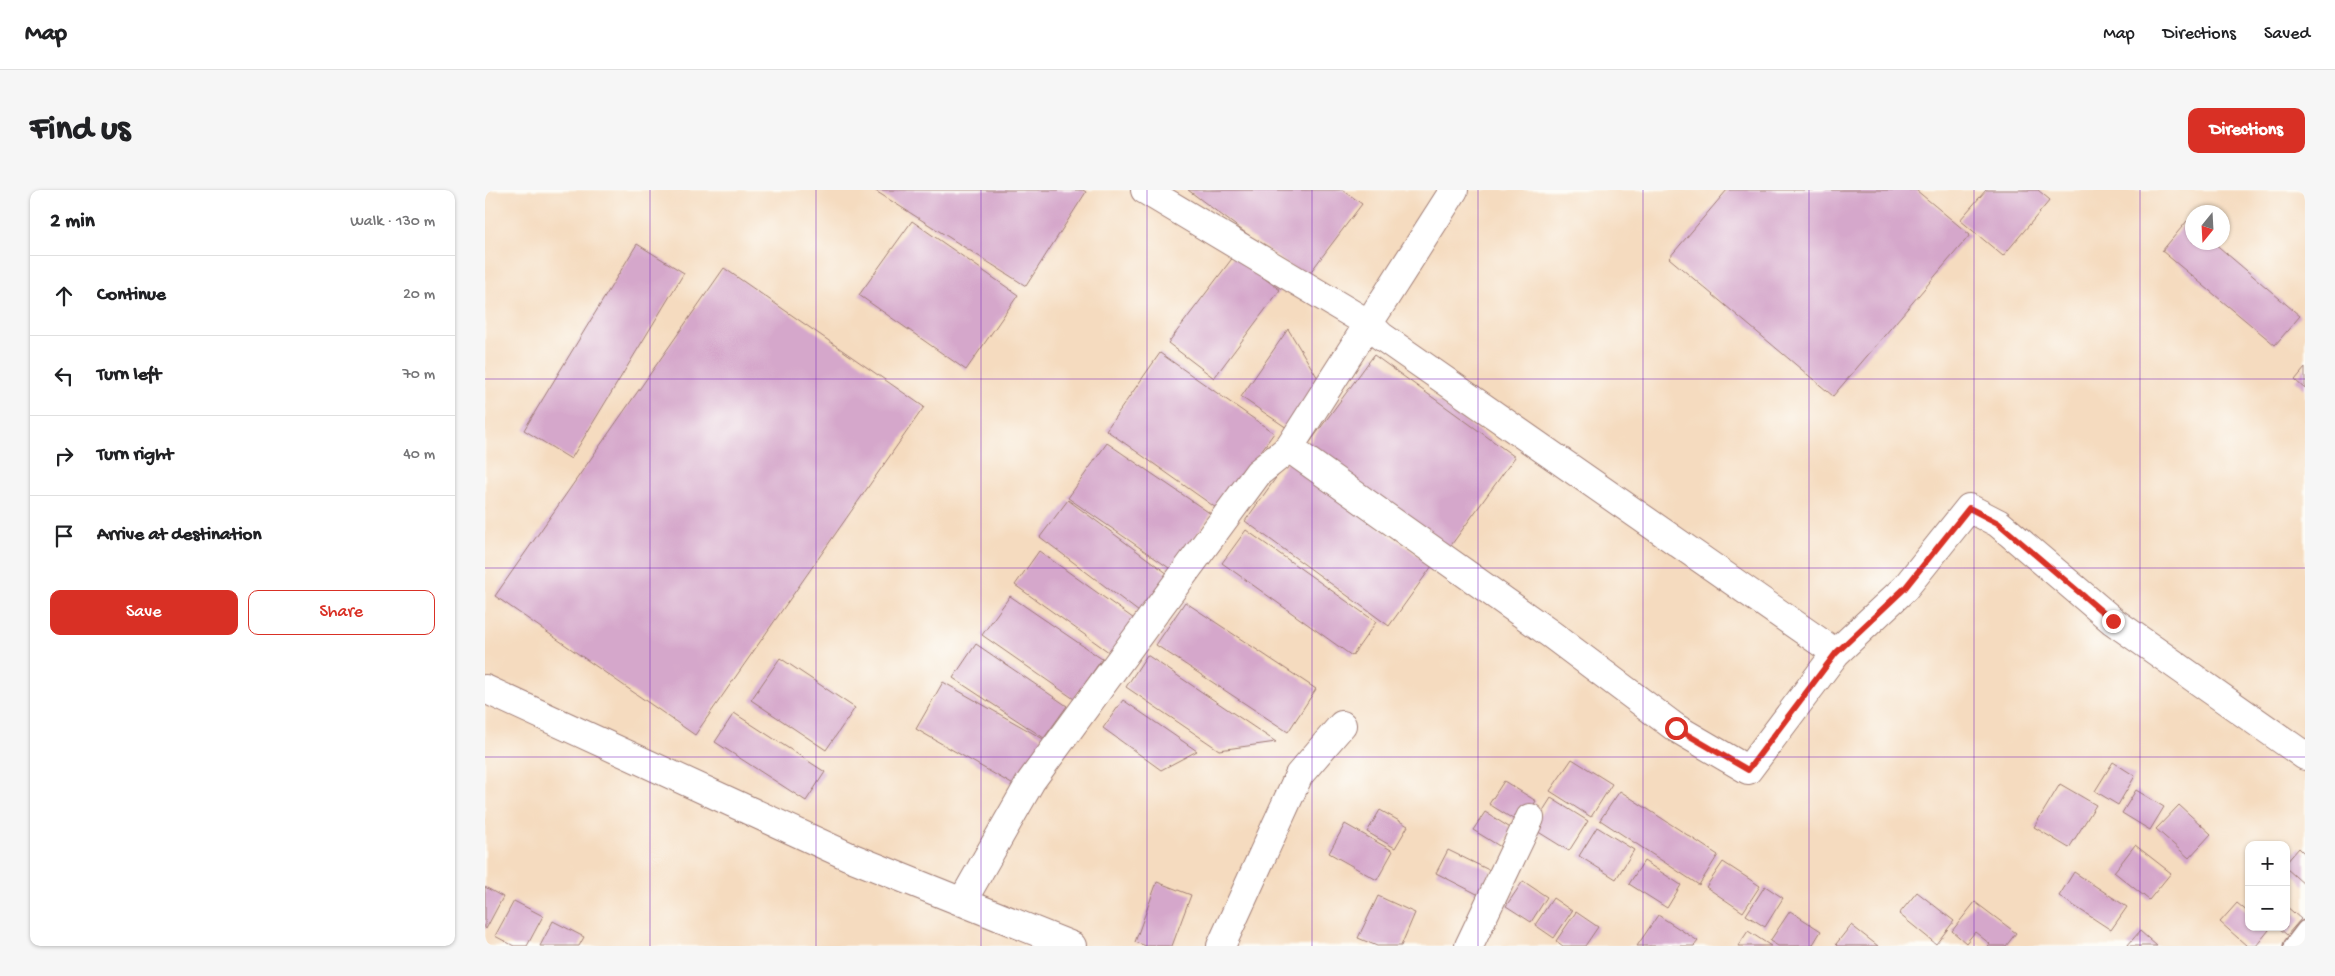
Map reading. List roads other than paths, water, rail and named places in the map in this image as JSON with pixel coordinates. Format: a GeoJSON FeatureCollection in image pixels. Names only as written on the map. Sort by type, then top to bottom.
{"type":"FeatureCollection","features":[{"type":"Feature","properties":{"kind":"street"},"geometry":{"type":"LineString","coordinates":[[1145,190],[1369,324],[1398,348],[1836,653]]}},
{"type":"Feature","properties":{"kind":"street"},"geometry":{"type":"LineString","coordinates":[[962,902],[1031,781],[1259,474],[1289,448],[1453,190]]}},
{"type":"Feature","properties":{"kind":"street"},"geometry":{"type":"LineString","coordinates":[[1289,448],[1544,629],[1676,728],[1748,770],[1836,653],[1905,588],[1969,508],[1998,523],[2113,621],[2305,756]]}},
{"type":"Feature","properties":{"kind":"street"},"geometry":{"type":"LineString","coordinates":[[485,689],[849,856],[1072,946]]}},
{"type":"Feature","properties":{"kind":"street"},"geometry":{"type":"LineString","coordinates":[[1221,946],[1299,775],[1342,725]]}},
{"type":"Feature","properties":{"kind":"street"},"geometry":{"type":"LineString","coordinates":[[1469,946],[1530,818]]}},
{"type":"Feature","properties":{"kind":"lane"},"geometry":{"type":"LineString","coordinates":[[2292,946],[2305,929]]}}]}
